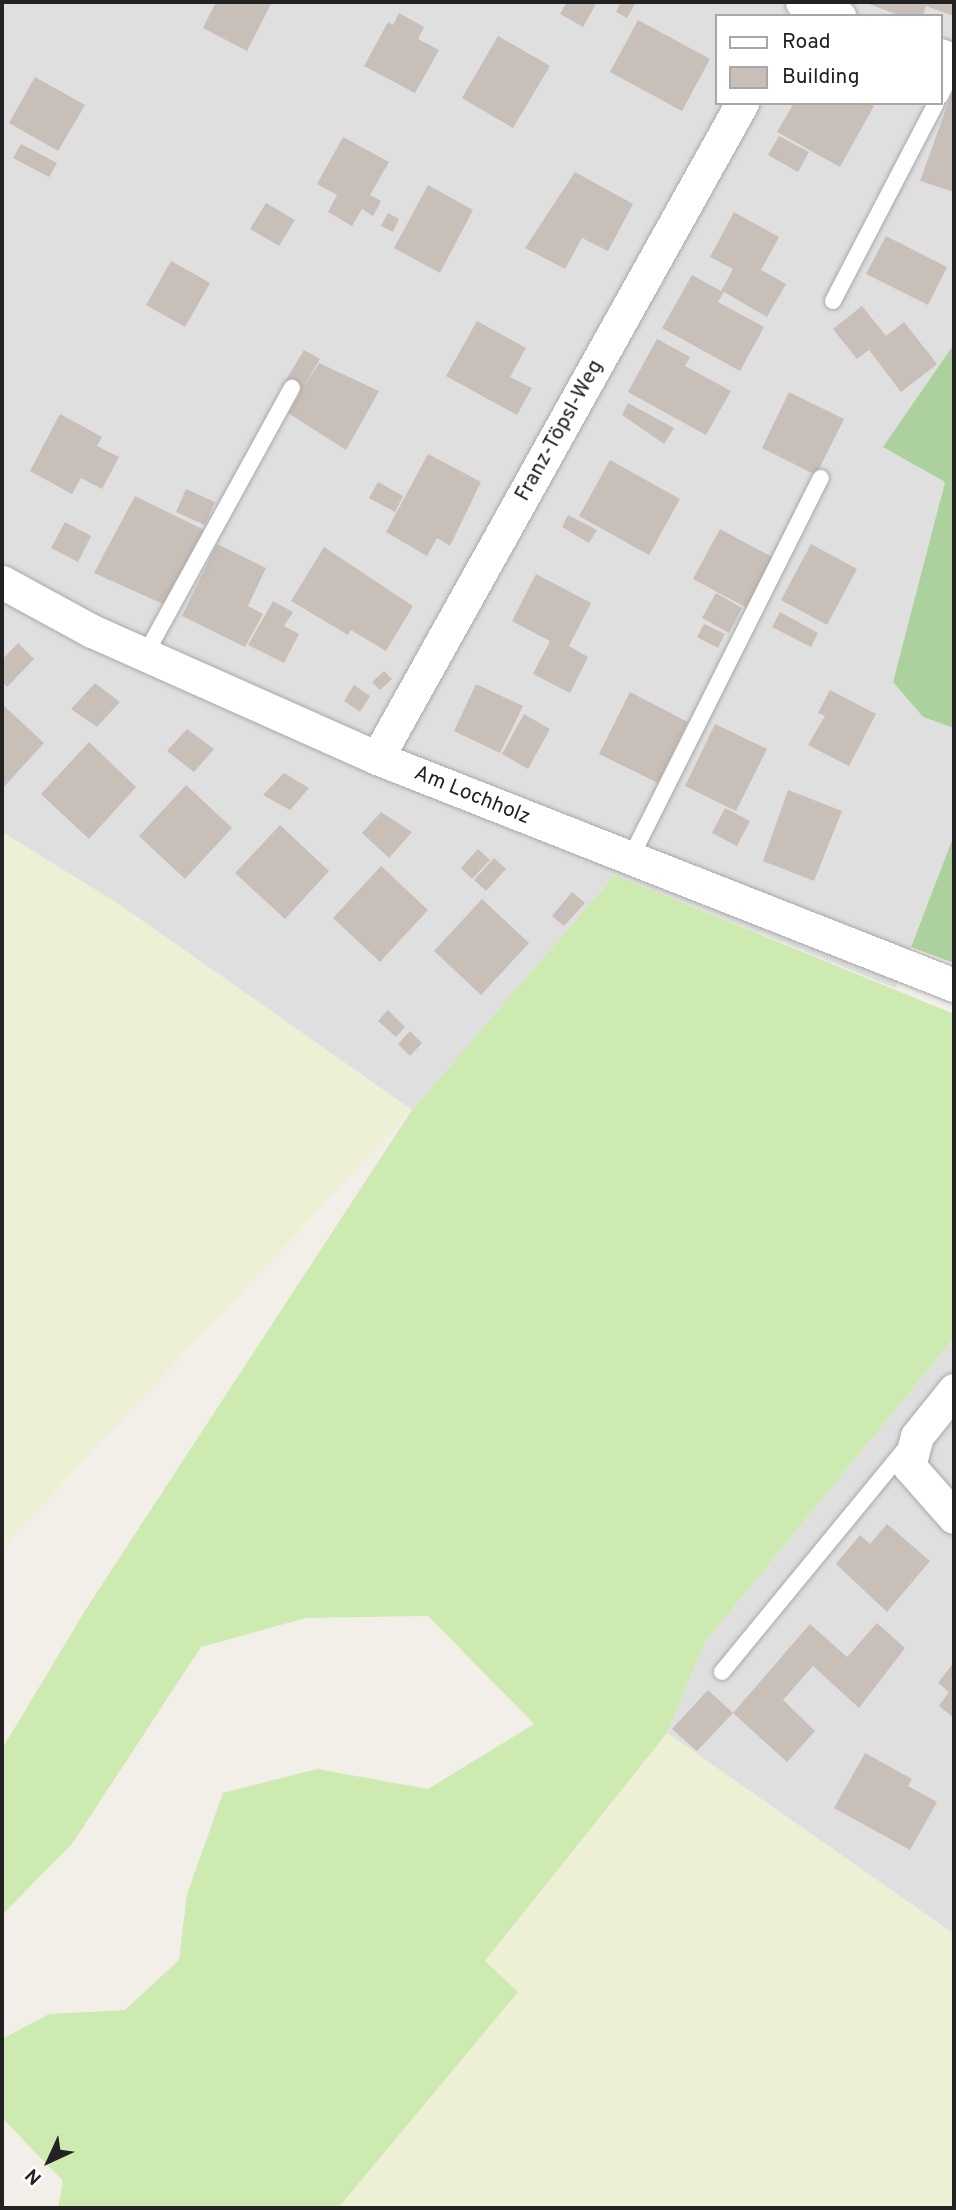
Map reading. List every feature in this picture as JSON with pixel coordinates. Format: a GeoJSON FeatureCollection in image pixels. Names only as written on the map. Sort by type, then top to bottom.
{"type":"FeatureCollection","features":[{"type":"Feature","properties":{"kind":"street"},"geometry":{"type":"LineString","coordinates":[[802,2],[834,14]]}},
{"type":"Feature","properties":{"kind":"street","name":"Franz-Töpsl-Weg"},"geometry":{"type":"LineString","coordinates":[[377,758],[740,105]]}},
{"type":"Feature","properties":{"kind":"street","name":"Am Lochholz"},"geometry":{"type":"LineString","coordinates":[[2,582],[145,655],[377,758],[954,985]]}},
{"type":"Feature","properties":{"kind":"street"},"geometry":{"type":"LineString","coordinates":[[954,1390],[917,1436],[909,1466],[954,1517]]}},
{"type":"Feature","properties":{"kind":"lane"},"geometry":{"type":"LineString","coordinates":[[942,92],[954,69]]}},
{"type":"Feature","properties":{"kind":"lane"},"geometry":{"type":"LineString","coordinates":[[833,301],[935,105]]}},
{"type":"Feature","properties":{"kind":"lane"},"geometry":{"type":"LineString","coordinates":[[145,655],[292,388]]}},
{"type":"Feature","properties":{"kind":"lane"},"geometry":{"type":"LineString","coordinates":[[630,859],[821,478]]}},
{"type":"Feature","properties":{"kind":"lane"},"geometry":{"type":"LineString","coordinates":[[722,1672],[917,1436]]}},
{"type":"Feature","properties":{"kind":"shaded area"},"geometry":{"type":"Polygon","coordinates":[[[2,2],[954,2],[954,344],[884,447],[945,482],[893,682],[923,717],[954,728],[954,835],[895,988],[615,875],[412,1110],[120,905],[2,832],[2,2]]]}},
{"type":"Feature","properties":{"kind":"shaded area"},"geometry":{"type":"Polygon","coordinates":[[[954,1338],[954,1934],[667,1733],[705,1642],[954,1338]]]}},
{"type":"Feature","properties":{"kind":"green space"},"geometry":{"type":"Polygon","coordinates":[[[954,344],[954,728],[923,717],[893,682],[945,482],[883,447],[954,344]]]}},
{"type":"Feature","properties":{"kind":"green space"},"geometry":{"type":"Polygon","coordinates":[[[2,832],[120,905],[412,1110],[2,1548],[2,832]]]}},
{"type":"Feature","properties":{"kind":"green space"},"geometry":{"type":"Polygon","coordinates":[[[954,835],[954,963],[911,947],[954,835]]]}},
{"type":"Feature","properties":{"kind":"green space"},"geometry":{"type":"Polygon","coordinates":[[[615,875],[954,1014],[954,1338],[705,1642],[667,1733],[485,1961],[518,1992],[338,2208],[58,2208],[63,2181],[2,2118],[2,2039],[49,2014],[125,2010],[179,1960],[187,1894],[223,1793],[317,1769],[428,1789],[534,1724],[428,1616],[306,1618],[201,1647],[72,1844],[2,1915],[2,1749],[86,1609],[412,1110],[615,875]]]}},
{"type":"Feature","properties":{"kind":"green space"},"geometry":{"type":"Polygon","coordinates":[[[667,1733],[954,1934],[954,2208],[338,2208],[518,1992],[485,1962],[667,1733]]]}},
{"type":"Feature","properties":{"kind":"building"},"geometry":{"type":"Polygon","coordinates":[[[216,2],[272,2],[247,51],[203,28],[216,2]]]}},
{"type":"Feature","properties":{"kind":"building"},"geometry":{"type":"Polygon","coordinates":[[[567,2],[597,2],[583,27],[560,14],[567,2]]]}},
{"type":"Feature","properties":{"kind":"building"},"geometry":{"type":"Polygon","coordinates":[[[621,2],[636,2],[627,18],[616,12],[621,2]]]}},
{"type":"Feature","properties":{"kind":"building"},"geometry":{"type":"Polygon","coordinates":[[[864,2],[954,2],[954,16],[926,6],[924,14],[896,14],[864,2]]]}},
{"type":"Feature","properties":{"kind":"building"},"geometry":{"type":"Polygon","coordinates":[[[399,13],[424,27],[418,39],[439,50],[415,93],[364,66],[388,22],[393,25],[399,13]]]}},
{"type":"Feature","properties":{"kind":"building"},"geometry":{"type":"Polygon","coordinates":[[[638,20],[710,59],[682,111],[610,72],[638,20]]]}},
{"type":"Feature","properties":{"kind":"building"},"geometry":{"type":"Polygon","coordinates":[[[498,36],[550,66],[513,128],[462,98],[498,36]]]}},
{"type":"Feature","properties":{"kind":"building"},"geometry":{"type":"Polygon","coordinates":[[[35,77],[85,105],[58,151],[9,123],[35,77]]]}},
{"type":"Feature","properties":{"kind":"building"},"geometry":{"type":"Polygon","coordinates":[[[951,95],[954,96],[954,192],[920,181],[951,95]]]}},
{"type":"Feature","properties":{"kind":"building"},"geometry":{"type":"Polygon","coordinates":[[[793,105],[874,106],[840,167],[777,132],[793,105]]]}},
{"type":"Feature","properties":{"kind":"building"},"geometry":{"type":"Polygon","coordinates":[[[779,136],[809,152],[798,172],[768,155],[779,136]]]}},
{"type":"Feature","properties":{"kind":"building"},"geometry":{"type":"Polygon","coordinates":[[[343,137],[389,162],[370,195],[381,201],[373,216],[362,209],[352,226],[328,212],[337,195],[317,184],[343,137]]]}},
{"type":"Feature","properties":{"kind":"building"},"geometry":{"type":"Polygon","coordinates":[[[21,144],[57,163],[49,177],[13,158],[21,144]]]}},
{"type":"Feature","properties":{"kind":"building"},"geometry":{"type":"Polygon","coordinates":[[[575,172],[633,204],[608,251],[582,238],[565,269],[525,248],[575,172]]]}},
{"type":"Feature","properties":{"kind":"building"},"geometry":{"type":"Polygon","coordinates":[[[428,185],[473,210],[440,273],[394,248],[428,185]]]}},
{"type":"Feature","properties":{"kind":"building"},"geometry":{"type":"Polygon","coordinates":[[[266,203],[295,220],[279,246],[250,229],[266,203]]]}},
{"type":"Feature","properties":{"kind":"building"},"geometry":{"type":"Polygon","coordinates":[[[734,212],[779,237],[761,270],[786,284],[767,317],[724,292],[718,302],[764,327],[740,371],[662,328],[692,275],[721,291],[733,269],[710,257],[734,212]]]}},
{"type":"Feature","properties":{"kind":"building"},"geometry":{"type":"Polygon","coordinates":[[[388,213],[399,219],[393,232],[381,226],[388,213]]]}},
{"type":"Feature","properties":{"kind":"building"},"geometry":{"type":"Polygon","coordinates":[[[886,236],[947,267],[928,305],[866,274],[886,236]]]}},
{"type":"Feature","properties":{"kind":"building"},"geometry":{"type":"Polygon","coordinates":[[[171,261],[210,283],[185,327],[146,305],[171,261]]]}},
{"type":"Feature","properties":{"kind":"building"},"geometry":{"type":"Polygon","coordinates":[[[862,306],[886,336],[904,322],[937,364],[901,392],[869,350],[857,359],[833,329],[862,306]]]}},
{"type":"Feature","properties":{"kind":"building"},"geometry":{"type":"Polygon","coordinates":[[[477,321],[526,348],[510,377],[532,388],[517,415],[446,376],[477,321]]]}},
{"type":"Feature","properties":{"kind":"building"},"geometry":{"type":"Polygon","coordinates":[[[657,339],[690,357],[685,366],[731,391],[706,435],[628,392],[657,339]]]}},
{"type":"Feature","properties":{"kind":"building"},"geometry":{"type":"Polygon","coordinates":[[[304,350],[320,359],[302,390],[319,363],[379,391],[346,450],[288,413],[300,393],[284,383],[304,350]]]}},
{"type":"Feature","properties":{"kind":"building"},"geometry":{"type":"Polygon","coordinates":[[[789,392],[844,419],[816,475],[762,448],[789,392]]]}},
{"type":"Feature","properties":{"kind":"building"},"geometry":{"type":"Polygon","coordinates":[[[628,403],[674,428],[664,444],[622,415],[628,403]]]}},
{"type":"Feature","properties":{"kind":"building"},"geometry":{"type":"Polygon","coordinates":[[[60,414],[102,437],[97,446],[119,457],[102,489],[81,478],[72,494],[30,471],[60,414]]]}},
{"type":"Feature","properties":{"kind":"building"},"geometry":{"type":"Polygon","coordinates":[[[428,454],[481,482],[450,546],[437,538],[427,556],[386,532],[428,454]]]}},
{"type":"Feature","properties":{"kind":"building"},"geometry":{"type":"Polygon","coordinates":[[[610,460],[680,499],[649,555],[579,516],[610,460]]]}},
{"type":"Feature","properties":{"kind":"building"},"geometry":{"type":"Polygon","coordinates":[[[378,482],[403,496],[395,512],[369,498],[378,482]]]}},
{"type":"Feature","properties":{"kind":"building"},"geometry":{"type":"Polygon","coordinates":[[[186,489],[215,502],[205,525],[176,512],[186,489]]]}},
{"type":"Feature","properties":{"kind":"building"},"geometry":{"type":"Polygon","coordinates":[[[135,496],[204,530],[163,604],[94,573],[135,496]]]}},
{"type":"Feature","properties":{"kind":"building"},"geometry":{"type":"Polygon","coordinates":[[[568,515],[597,530],[589,543],[562,527],[568,515]]]}},
{"type":"Feature","properties":{"kind":"building"},"geometry":{"type":"Polygon","coordinates":[[[65,522],[91,536],[78,562],[51,548],[65,522]]]}},
{"type":"Feature","properties":{"kind":"building"},"geometry":{"type":"Polygon","coordinates":[[[720,529],[774,558],[747,608],[693,579],[720,529]]]}},
{"type":"Feature","properties":{"kind":"building"},"geometry":{"type":"Polygon","coordinates":[[[217,544],[266,568],[248,606],[263,614],[245,647],[182,616],[217,544]]]}},
{"type":"Feature","properties":{"kind":"building"},"geometry":{"type":"Polygon","coordinates":[[[811,544],[857,569],[827,625],[781,600],[811,544]]]}},
{"type":"Feature","properties":{"kind":"building"},"geometry":{"type":"Polygon","coordinates":[[[324,547],[413,606],[386,651],[351,630],[348,635],[291,601],[324,547]]]}},
{"type":"Feature","properties":{"kind":"building"},"geometry":{"type":"Polygon","coordinates":[[[536,574],[591,603],[569,646],[588,657],[570,693],[533,674],[550,641],[512,621],[536,574]]]}},
{"type":"Feature","properties":{"kind":"building"},"geometry":{"type":"Polygon","coordinates":[[[716,593],[742,608],[729,633],[702,618],[716,593]]]}},
{"type":"Feature","properties":{"kind":"building"},"geometry":{"type":"Polygon","coordinates":[[[273,601],[293,612],[284,626],[299,634],[284,663],[248,645],[273,601]]]}},
{"type":"Feature","properties":{"kind":"building"},"geometry":{"type":"Polygon","coordinates":[[[780,612],[818,633],[811,647],[772,627],[780,612]]]}},
{"type":"Feature","properties":{"kind":"building"},"geometry":{"type":"Polygon","coordinates":[[[704,624],[725,634],[718,648],[697,637],[704,624]]]}},
{"type":"Feature","properties":{"kind":"building"},"geometry":{"type":"Polygon","coordinates":[[[18,643],[34,659],[7,687],[2,682],[2,660],[18,643]]]}},
{"type":"Feature","properties":{"kind":"building"},"geometry":{"type":"Polygon","coordinates":[[[384,671],[392,679],[380,690],[372,682],[384,671]]]}},
{"type":"Feature","properties":{"kind":"building"},"geometry":{"type":"Polygon","coordinates":[[[95,683],[120,702],[97,727],[71,709],[95,683]]]}},
{"type":"Feature","properties":{"kind":"building"},"geometry":{"type":"Polygon","coordinates":[[[476,684],[523,706],[500,753],[454,731],[476,684]]]}},
{"type":"Feature","properties":{"kind":"building"},"geometry":{"type":"Polygon","coordinates":[[[354,685],[370,696],[360,712],[344,701],[354,685]]]}},
{"type":"Feature","properties":{"kind":"building"},"geometry":{"type":"Polygon","coordinates":[[[830,690],[876,714],[849,766],[808,745],[825,716],[818,713],[830,690]]]}},
{"type":"Feature","properties":{"kind":"building"},"geometry":{"type":"Polygon","coordinates":[[[630,692],[688,722],[658,783],[599,754],[630,692]]]}},
{"type":"Feature","properties":{"kind":"building"},"geometry":{"type":"Polygon","coordinates":[[[2,704],[44,743],[2,789],[2,704]]]}},
{"type":"Feature","properties":{"kind":"building"},"geometry":{"type":"Polygon","coordinates":[[[524,714],[550,729],[528,769],[502,754],[524,714]]]}},
{"type":"Feature","properties":{"kind":"building"},"geometry":{"type":"Polygon","coordinates":[[[715,724],[767,749],[736,811],[685,786],[715,724]]]}},
{"type":"Feature","properties":{"kind":"building"},"geometry":{"type":"Polygon","coordinates":[[[187,729],[214,749],[194,772],[167,751],[187,729]]]}},
{"type":"Feature","properties":{"kind":"building"},"geometry":{"type":"Polygon","coordinates":[[[89,742],[136,787],[89,839],[41,794],[89,742]]]}},
{"type":"Feature","properties":{"kind":"building"},"geometry":{"type":"Polygon","coordinates":[[[284,773],[309,788],[290,810],[263,795],[284,773]]]}},
{"type":"Feature","properties":{"kind":"building"},"geometry":{"type":"Polygon","coordinates":[[[186,785],[232,828],[185,879],[139,836],[186,785]]]}},
{"type":"Feature","properties":{"kind":"building"},"geometry":{"type":"Polygon","coordinates":[[[788,790],[842,811],[814,881],[763,861],[788,790]]]}},
{"type":"Feature","properties":{"kind":"building"},"geometry":{"type":"Polygon","coordinates":[[[725,808],[750,821],[737,846],[712,833],[725,808]]]}},
{"type":"Feature","properties":{"kind":"building"},"geometry":{"type":"Polygon","coordinates":[[[381,812],[412,832],[389,858],[362,833],[381,812]]]}},
{"type":"Feature","properties":{"kind":"building"},"geometry":{"type":"Polygon","coordinates":[[[280,825],[329,871],[285,919],[235,873],[280,825]]]}},
{"type":"Feature","properties":{"kind":"building"},"geometry":{"type":"Polygon","coordinates":[[[478,849],[490,860],[472,879],[461,868],[478,849]]]}},
{"type":"Feature","properties":{"kind":"building"},"geometry":{"type":"Polygon","coordinates":[[[494,858],[506,869],[486,891],[474,880],[494,858]]]}},
{"type":"Feature","properties":{"kind":"building"},"geometry":{"type":"Polygon","coordinates":[[[381,866],[428,910],[380,962],[333,918],[381,866]]]}},
{"type":"Feature","properties":{"kind":"building"},"geometry":{"type":"Polygon","coordinates":[[[572,892],[585,903],[564,926],[552,916],[572,892]]]}},
{"type":"Feature","properties":{"kind":"building"},"geometry":{"type":"Polygon","coordinates":[[[482,899],[529,943],[481,995],[434,951],[482,899]]]}},
{"type":"Feature","properties":{"kind":"building"},"geometry":{"type":"Polygon","coordinates":[[[388,1010],[405,1027],[396,1037],[378,1021],[388,1010]]]}},
{"type":"Feature","properties":{"kind":"building"},"geometry":{"type":"Polygon","coordinates":[[[410,1031],[422,1043],[410,1056],[398,1044],[410,1031]]]}},
{"type":"Feature","properties":{"kind":"building"},"geometry":{"type":"Polygon","coordinates":[[[887,1524],[930,1561],[887,1612],[836,1564],[860,1535],[870,1544],[887,1524]]]}},
{"type":"Feature","properties":{"kind":"building"},"geometry":{"type":"Polygon","coordinates":[[[877,1623],[905,1648],[859,1708],[813,1666],[783,1700],[815,1731],[787,1762],[733,1713],[810,1624],[847,1657],[877,1623]]]}},
{"type":"Feature","properties":{"kind":"building"},"geometry":{"type":"Polygon","coordinates":[[[954,1662],[954,1718],[939,1706],[949,1692],[938,1683],[954,1662]]]}},
{"type":"Feature","properties":{"kind":"building"},"geometry":{"type":"Polygon","coordinates":[[[708,1690],[733,1713],[697,1751],[672,1729],[708,1690]]]}},
{"type":"Feature","properties":{"kind":"building"},"geometry":{"type":"Polygon","coordinates":[[[865,1753],[912,1779],[908,1786],[937,1802],[910,1850],[834,1808],[865,1753]]]}}]}
